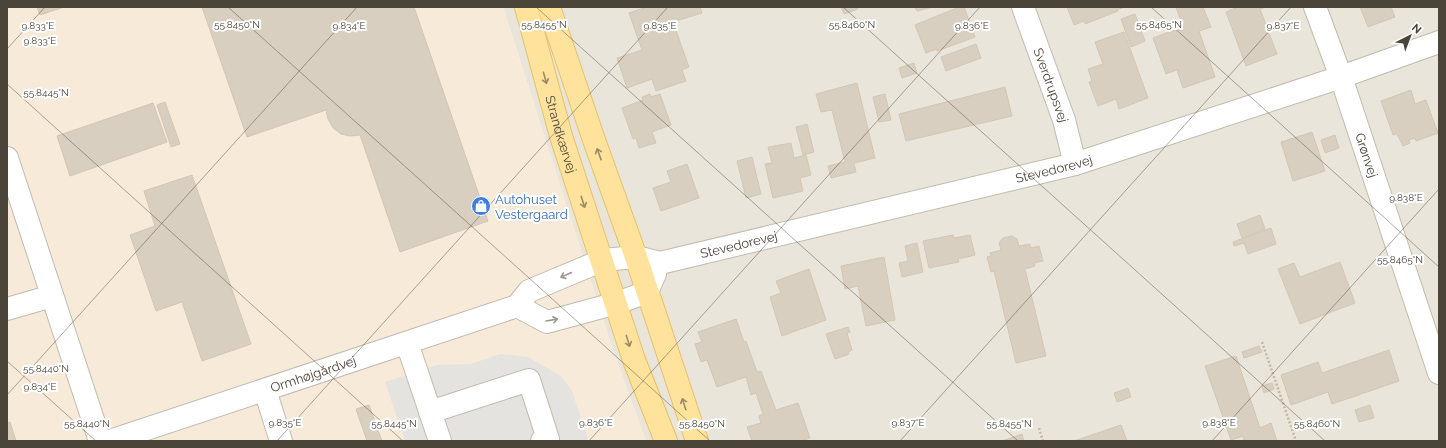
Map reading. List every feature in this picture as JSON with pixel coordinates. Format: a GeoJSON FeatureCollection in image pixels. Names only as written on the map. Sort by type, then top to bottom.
{"type":"FeatureCollection","features":[{"type":"Feature","properties":{"kind":"main road","name":"Strandkærvej"},"geometry":{"type":"LineString","coordinates":[[526,7],[561,136],[603,260],[634,360],[666,441]]}},
{"type":"Feature","properties":{"kind":"main road","name":"Strandkærvej"},"geometry":{"type":"LineString","coordinates":[[549,7],[594,140],[636,256],[697,441]]}},
{"type":"Feature","properties":{"kind":"street","name":"Sverdrupsvej"},"geometry":{"type":"LineString","coordinates":[[1023,7],[1064,120],[1075,164]]}},
{"type":"Feature","properties":{"kind":"street","name":"Grønvej"},"geometry":{"type":"LineString","coordinates":[[1315,7],[1341,78],[1439,374]]}},
{"type":"Feature","properties":{"kind":"street","name":"Stevedorevej"},"geometry":{"type":"LineString","coordinates":[[636,256],[660,263],[1075,164],[1341,78],[1439,42]]}},
{"type":"Feature","properties":{"kind":"street"},"geometry":{"type":"LineString","coordinates":[[7,158],[100,441]]}},
{"type":"Feature","properties":{"kind":"street"},"geometry":{"type":"LineString","coordinates":[[636,256],[603,260],[529,291],[517,306],[547,322],[617,303],[647,292],[660,263]]}},
{"type":"Feature","properties":{"kind":"street"},"geometry":{"type":"LineString","coordinates":[[7,309],[52,296]]}},
{"type":"Feature","properties":{"kind":"street","name":"Ormhøjgårdvej"},"geometry":{"type":"LineString","coordinates":[[110,441],[517,306]]}},
{"type":"Feature","properties":{"kind":"street"},"geometry":{"type":"LineString","coordinates":[[407,342],[440,441]]}},
{"type":"Feature","properties":{"kind":"street"},"geometry":{"type":"LineString","coordinates":[[430,412],[529,380],[548,439],[542,441]]}},
{"type":"Feature","properties":{"kind":"street"},"geometry":{"type":"LineString","coordinates":[[265,390],[281,441]]}},
{"type":"Feature","properties":{"kind":"path"},"geometry":{"type":"LineString","coordinates":[[1262,342],[1296,441]]}},
{"type":"Feature","properties":{"kind":"path"},"geometry":{"type":"LineString","coordinates":[[1039,428],[1043,441]]}},
{"type":"Feature","properties":{"kind":"shaded area"},"geometry":{"type":"Polygon","coordinates":[[[7,7],[503,7],[613,350],[646,441],[7,441],[7,7]]]}},
{"type":"Feature","properties":{"kind":"shaded area"},"geometry":{"type":"Polygon","coordinates":[[[503,7],[1439,7],[1439,441],[646,441],[613,350],[503,7]]]}},
{"type":"Feature","properties":{"kind":"shaded area"},"geometry":{"type":"Polygon","coordinates":[[[500,354],[528,357],[561,376],[572,391],[588,439],[581,441],[405,441],[385,382],[437,365],[471,364],[500,354]]]}},
{"type":"Feature","properties":{"kind":"building"},"geometry":{"type":"Polygon","coordinates":[[[37,7],[64,7],[40,15],[37,7]]]}},
{"type":"Feature","properties":{"kind":"building"},"geometry":{"type":"Polygon","coordinates":[[[202,7],[414,7],[488,221],[400,252],[360,135],[350,136],[341,134],[333,128],[328,119],[326,110],[247,137],[202,7]]]}},
{"type":"Feature","properties":{"kind":"building"},"geometry":{"type":"Polygon","coordinates":[[[647,7],[700,7],[702,13],[673,22],[689,67],[682,70],[686,81],[656,91],[652,79],[627,88],[617,58],[642,50],[629,13],[647,7]]]}},
{"type":"Feature","properties":{"kind":"building"},"geometry":{"type":"Polygon","coordinates":[[[841,7],[857,7],[858,9],[844,14],[841,7]]]}},
{"type":"Feature","properties":{"kind":"building"},"geometry":{"type":"Polygon","coordinates":[[[915,7],[933,7],[917,11],[915,7]]]}},
{"type":"Feature","properties":{"kind":"building"},"geometry":{"type":"Polygon","coordinates":[[[959,7],[964,7],[975,37],[937,51],[937,49],[926,53],[915,25],[959,7]]]}},
{"type":"Feature","properties":{"kind":"building"},"geometry":{"type":"Polygon","coordinates":[[[1067,7],[1124,7],[1117,10],[1118,11],[1085,24],[1084,21],[1074,25],[1067,7]]]}},
{"type":"Feature","properties":{"kind":"building"},"geometry":{"type":"Polygon","coordinates":[[[1176,7],[1203,7],[1211,27],[1199,31],[1215,77],[1183,88],[1177,70],[1166,74],[1153,38],[1183,27],[1176,7]]]}},
{"type":"Feature","properties":{"kind":"building"},"geometry":{"type":"Polygon","coordinates":[[[1238,7],[1265,7],[1260,9],[1277,54],[1246,66],[1226,12],[1238,7]]]}},
{"type":"Feature","properties":{"kind":"building"},"geometry":{"type":"Polygon","coordinates":[[[1360,7],[1391,7],[1395,17],[1368,27],[1360,7]]]}},
{"type":"Feature","properties":{"kind":"building"},"geometry":{"type":"Polygon","coordinates":[[[1135,14],[1145,41],[1131,47],[1121,19],[1135,14]]]}},
{"type":"Feature","properties":{"kind":"building"},"geometry":{"type":"Polygon","coordinates":[[[1124,32],[1148,98],[1119,109],[1116,99],[1098,106],[1089,82],[1092,81],[1088,69],[1103,64],[1095,42],[1124,32]]]}},
{"type":"Feature","properties":{"kind":"building"},"geometry":{"type":"Polygon","coordinates":[[[976,44],[981,58],[946,71],[941,57],[976,44]]]}},
{"type":"Feature","properties":{"kind":"building"},"geometry":{"type":"Polygon","coordinates":[[[914,63],[917,73],[902,78],[899,68],[914,63]]]}},
{"type":"Feature","properties":{"kind":"building"},"geometry":{"type":"Polygon","coordinates":[[[857,83],[875,158],[854,163],[856,172],[831,178],[828,166],[845,162],[832,110],[821,112],[816,94],[857,83]]]}},
{"type":"Feature","properties":{"kind":"building"},"geometry":{"type":"Polygon","coordinates":[[[1005,87],[1012,116],[906,141],[899,114],[1005,87]]]}},
{"type":"Feature","properties":{"kind":"building"},"geometry":{"type":"Polygon","coordinates":[[[1411,90],[1415,104],[1426,100],[1438,133],[1416,141],[1415,138],[1409,140],[1410,143],[1403,146],[1397,134],[1393,135],[1381,101],[1411,90]]]}},
{"type":"Feature","properties":{"kind":"building"},"geometry":{"type":"Polygon","coordinates":[[[650,94],[651,97],[660,94],[671,125],[652,132],[656,143],[639,148],[636,138],[633,139],[622,108],[643,100],[642,97],[650,94]]]}},
{"type":"Feature","properties":{"kind":"building"},"geometry":{"type":"Polygon","coordinates":[[[885,94],[891,120],[879,122],[873,97],[885,94]]]}},
{"type":"Feature","properties":{"kind":"building"},"geometry":{"type":"Polygon","coordinates":[[[165,102],[180,144],[171,147],[157,105],[165,102]]]}},
{"type":"Feature","properties":{"kind":"building"},"geometry":{"type":"Polygon","coordinates":[[[153,103],[167,142],[70,176],[57,136],[153,103]]]}},
{"type":"Feature","properties":{"kind":"building"},"geometry":{"type":"Polygon","coordinates":[[[807,124],[814,152],[803,155],[796,127],[807,124]]]}},
{"type":"Feature","properties":{"kind":"building"},"geometry":{"type":"Polygon","coordinates":[[[1312,132],[1325,171],[1293,181],[1281,142],[1312,132]]]}},
{"type":"Feature","properties":{"kind":"building"},"geometry":{"type":"Polygon","coordinates":[[[1335,135],[1339,148],[1325,153],[1321,140],[1335,135]]]}},
{"type":"Feature","properties":{"kind":"building"},"geometry":{"type":"Polygon","coordinates":[[[791,143],[794,158],[806,155],[811,175],[800,178],[803,191],[773,198],[765,164],[772,163],[768,147],[791,143]]]}},
{"type":"Feature","properties":{"kind":"building"},"geometry":{"type":"Polygon","coordinates":[[[752,157],[761,194],[746,198],[737,161],[752,157]]]}},
{"type":"Feature","properties":{"kind":"building"},"geometry":{"type":"Polygon","coordinates":[[[687,164],[699,198],[661,211],[653,188],[671,182],[667,171],[687,164]]]}},
{"type":"Feature","properties":{"kind":"building"},"geometry":{"type":"Polygon","coordinates":[[[192,175],[251,344],[202,361],[182,302],[156,311],[130,235],[155,226],[144,191],[192,175]]]}},
{"type":"Feature","properties":{"kind":"building"},"geometry":{"type":"Polygon","coordinates":[[[1260,215],[1265,229],[1242,238],[1237,224],[1260,215]]]}},
{"type":"Feature","properties":{"kind":"building"},"geometry":{"type":"Polygon","coordinates":[[[1271,228],[1276,244],[1248,254],[1244,243],[1234,246],[1233,242],[1271,228]]]}},
{"type":"Feature","properties":{"kind":"building"},"geometry":{"type":"Polygon","coordinates":[[[953,235],[954,238],[970,235],[975,255],[958,259],[959,262],[929,268],[923,241],[953,235]]]}},
{"type":"Feature","properties":{"kind":"building"},"geometry":{"type":"Polygon","coordinates":[[[1012,236],[1017,239],[1019,246],[1030,244],[1031,248],[1039,246],[1043,261],[1034,263],[1035,266],[1025,269],[1046,356],[1016,363],[994,271],[991,272],[987,257],[991,256],[990,253],[1001,250],[999,243],[1003,238],[1012,236]]]}},
{"type":"Feature","properties":{"kind":"building"},"geometry":{"type":"Polygon","coordinates":[[[917,243],[923,272],[902,277],[899,263],[908,261],[905,246],[917,243]]]}},
{"type":"Feature","properties":{"kind":"building"},"geometry":{"type":"Polygon","coordinates":[[[884,257],[895,320],[866,326],[858,286],[845,289],[841,266],[884,257]]]}},
{"type":"Feature","properties":{"kind":"building"},"geometry":{"type":"Polygon","coordinates":[[[1340,262],[1355,303],[1300,324],[1278,269],[1294,263],[1300,277],[1340,262]]]}},
{"type":"Feature","properties":{"kind":"building"},"geometry":{"type":"Polygon","coordinates":[[[809,269],[826,320],[782,336],[770,297],[781,293],[776,281],[809,269]]]}},
{"type":"Feature","properties":{"kind":"building"},"geometry":{"type":"Polygon","coordinates":[[[736,319],[757,372],[761,371],[776,410],[798,403],[810,438],[801,441],[752,441],[747,427],[761,423],[759,416],[763,414],[756,393],[751,395],[746,377],[717,387],[707,360],[701,362],[695,344],[702,342],[698,332],[736,319]]]}},
{"type":"Feature","properties":{"kind":"building"},"geometry":{"type":"Polygon","coordinates":[[[848,327],[850,332],[847,333],[852,350],[848,352],[849,354],[835,359],[826,334],[848,327]]]}},
{"type":"Feature","properties":{"kind":"building"},"geometry":{"type":"Polygon","coordinates":[[[1259,346],[1262,352],[1244,358],[1242,352],[1259,346]]]}},
{"type":"Feature","properties":{"kind":"building"},"geometry":{"type":"Polygon","coordinates":[[[1389,350],[1399,381],[1332,404],[1328,392],[1291,405],[1281,375],[1318,362],[1322,373],[1389,350]]]}},
{"type":"Feature","properties":{"kind":"building"},"geometry":{"type":"Polygon","coordinates":[[[1236,356],[1260,428],[1271,423],[1277,441],[1244,441],[1243,436],[1231,440],[1205,366],[1236,356]]]}},
{"type":"Feature","properties":{"kind":"building"},"geometry":{"type":"Polygon","coordinates":[[[1272,383],[1274,389],[1264,393],[1262,386],[1272,383]]]}},
{"type":"Feature","properties":{"kind":"building"},"geometry":{"type":"Polygon","coordinates":[[[1128,388],[1131,397],[1117,402],[1114,393],[1128,388]]]}},
{"type":"Feature","properties":{"kind":"building"},"geometry":{"type":"Polygon","coordinates":[[[369,405],[382,441],[367,441],[356,409],[369,405]]]}},
{"type":"Feature","properties":{"kind":"building"},"geometry":{"type":"Polygon","coordinates":[[[1370,405],[1374,418],[1359,422],[1355,410],[1370,405]]]}},
{"type":"Feature","properties":{"kind":"building"},"geometry":{"type":"Polygon","coordinates":[[[10,422],[16,441],[7,441],[7,423],[10,422]]]}},
{"type":"Feature","properties":{"kind":"building"},"geometry":{"type":"Polygon","coordinates":[[[1121,425],[1127,441],[1074,441],[1121,425]]]}},
{"type":"Feature","properties":{"kind":"building"},"geometry":{"type":"Polygon","coordinates":[[[1022,434],[1024,441],[1002,441],[1022,434]]]}},
{"type":"Feature","properties":{"kind":"place","name":"Autohuset Vestergaard"},"geometry":{"type":"Point","coordinates":[481,206]}}]}
